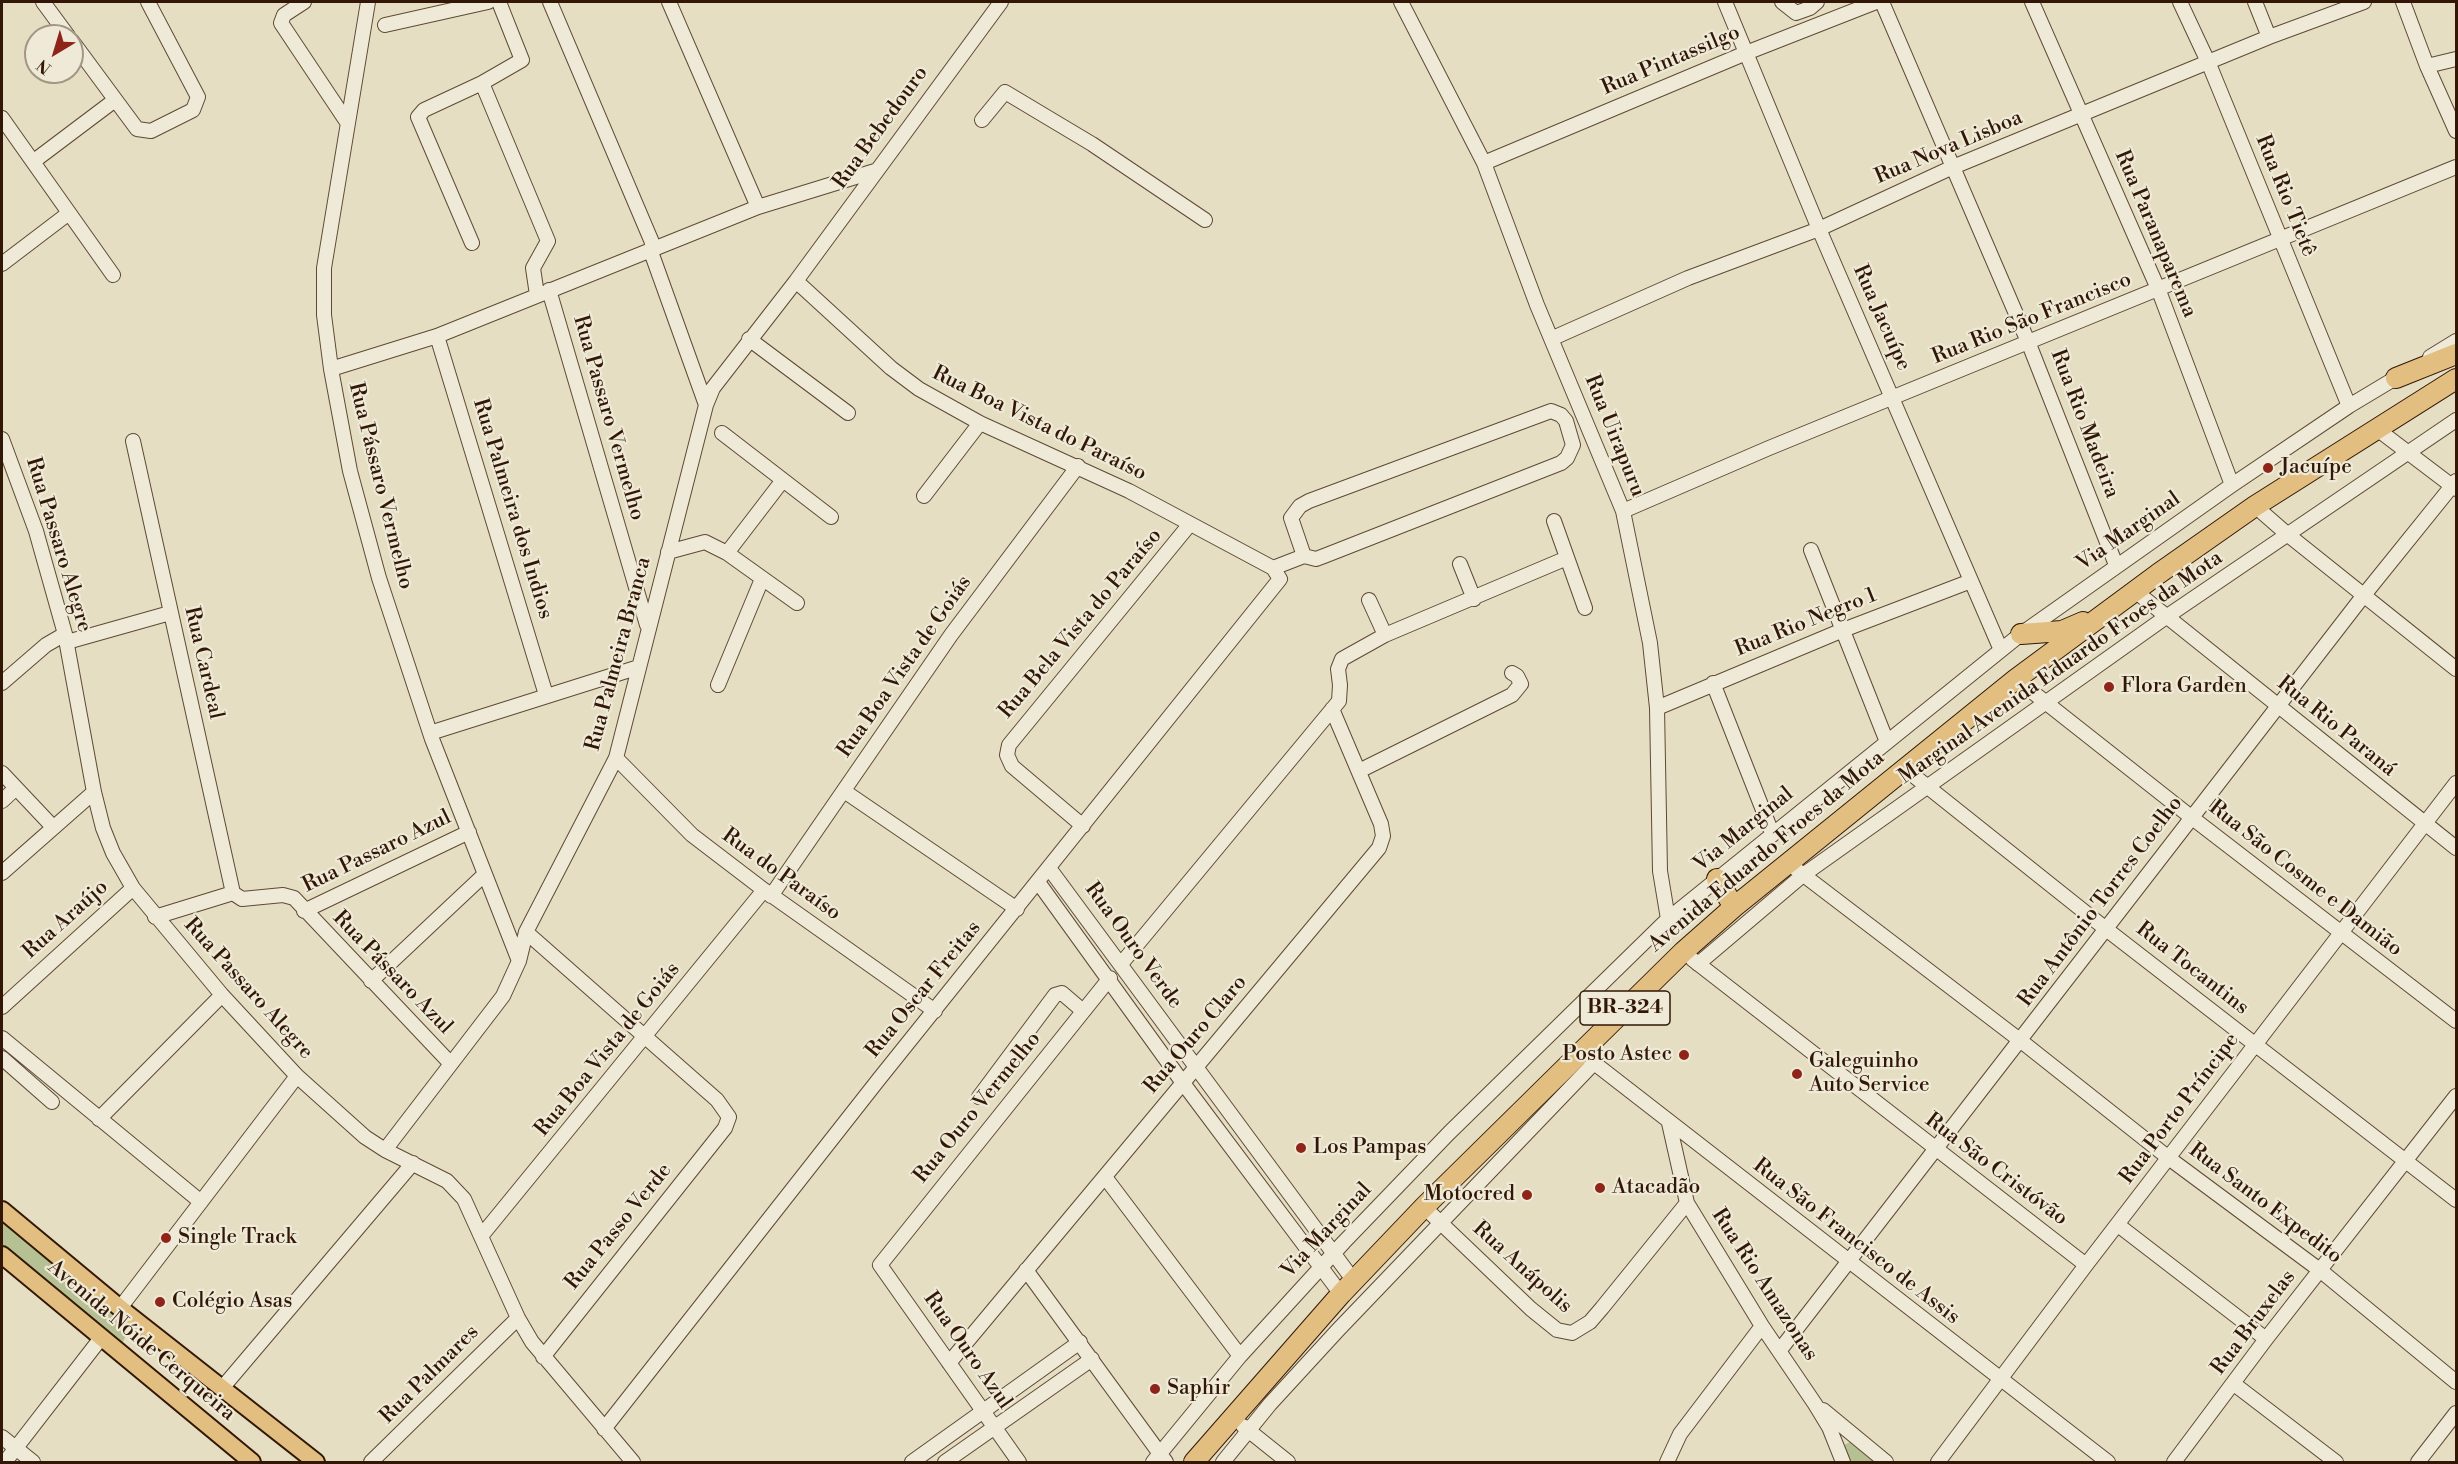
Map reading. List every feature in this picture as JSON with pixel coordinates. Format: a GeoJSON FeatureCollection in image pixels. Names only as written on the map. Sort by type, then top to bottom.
{"type":"FeatureCollection","features":[{"type":"Feature","properties":{"kind":"highway"},"geometry":{"type":"LineString","coordinates":[[2396,378],[2457,354]]}},
{"type":"Feature","properties":{"kind":"highway","name":"Avenida Eduardo Froes da Mota"},"geometry":{"type":"LineString","coordinates":[[1194,1462],[1347,1288],[1424,1207],[1587,1058],[1690,958],[1734,907],[1796,869],[1904,768],[2016,679],[2136,591],[2255,506],[2457,379]]}},
{"type":"Feature","properties":{"kind":"highway"},"geometry":{"type":"LineString","coordinates":[[2021,634],[2062,631],[2110,610]]}},
{"type":"Feature","properties":{"kind":"highway"},"geometry":{"type":"LineString","coordinates":[[1717,879],[1734,907]]}},
{"type":"Feature","properties":{"kind":"main road","name":"Avenida Nóide Cerqueira"},"geometry":{"type":"LineString","coordinates":[[2,1210],[120,1308],[316,1462]]}},
{"type":"Feature","properties":{"kind":"main road","name":"Avenida Nóide Cerqueira"},"geometry":{"type":"LineString","coordinates":[[2,1255],[252,1462]]}},
{"type":"Feature","properties":{"kind":"street"},"geometry":{"type":"LineString","coordinates":[[43,2],[59,24]]}},
{"type":"Feature","properties":{"kind":"street"},"geometry":{"type":"LineString","coordinates":[[84,57],[133,126],[142,131],[151,132],[193,110],[198,102],[148,2]]}},
{"type":"Feature","properties":{"kind":"street"},"geometry":{"type":"LineString","coordinates":[[302,2],[285,15],[280,23],[347,122]]}},
{"type":"Feature","properties":{"kind":"street","name":"Rua Pássaro Vermelho"},"geometry":{"type":"LineString","coordinates":[[368,2],[324,268],[324,315],[331,369],[351,471],[379,578],[430,733],[519,961]]}},
{"type":"Feature","properties":{"kind":"street"},"geometry":{"type":"LineString","coordinates":[[385,26],[488,2]]}},
{"type":"Feature","properties":{"kind":"street"},"geometry":{"type":"LineString","coordinates":[[472,243],[418,117],[424,110],[482,83],[522,60],[499,2]]}},
{"type":"Feature","properties":{"kind":"street"},"geometry":{"type":"LineString","coordinates":[[550,2],[652,248],[706,405]]}},
{"type":"Feature","properties":{"kind":"street"},"geometry":{"type":"LineString","coordinates":[[669,2],[758,207]]}},
{"type":"Feature","properties":{"kind":"street","name":"Rua Bebedouro"},"geometry":{"type":"LineString","coordinates":[[796,281],[1001,2]]}},
{"type":"Feature","properties":{"kind":"street","name":"Rua Uirapuru"},"geometry":{"type":"LineString","coordinates":[[1401,2],[1484,163],[1592,441],[1623,511],[1646,620],[1658,708],[1660,871],[1668,919]]}},
{"type":"Feature","properties":{"kind":"street","name":"Rua Jacuípe"},"geometry":{"type":"LineString","coordinates":[[1725,2],[1819,229],[2001,650]]}},
{"type":"Feature","properties":{"kind":"street"},"geometry":{"type":"LineString","coordinates":[[1782,2],[1796,13],[1812,5],[1813,26]]}},
{"type":"Feature","properties":{"kind":"street","name":"Rua Pintassilgo"},"geometry":{"type":"LineString","coordinates":[[1484,163],[1746,53],[1876,2]]}},
{"type":"Feature","properties":{"kind":"street","name":"Rua Rio Madeira"},"geometry":{"type":"LineString","coordinates":[[1882,2],[2030,344],[2116,566]]}},
{"type":"Feature","properties":{"kind":"street","name":"Rua Paranaparema"},"geometry":{"type":"LineString","coordinates":[[2032,2],[2080,116],[2159,291],[2232,485]]}},
{"type":"Feature","properties":{"kind":"street","name":"Rua Rio Tietê"},"geometry":{"type":"LineString","coordinates":[[2180,2],[2209,64],[2349,406]]}},
{"type":"Feature","properties":{"kind":"street"},"geometry":{"type":"LineString","coordinates":[[2254,2],[2269,37]]}},
{"type":"Feature","properties":{"kind":"street","name":"Rua Nova Lisboa"},"geometry":{"type":"LineString","coordinates":[[1553,338],[1688,278],[1819,229],[1953,167],[2209,64],[2269,37],[2364,2]]}},
{"type":"Feature","properties":{"kind":"street"},"geometry":{"type":"LineString","coordinates":[[2403,2],[2427,66],[2457,131]]}},
{"type":"Feature","properties":{"kind":"street"},"geometry":{"type":"LineString","coordinates":[[2427,66],[2457,59]]}},
{"type":"Feature","properties":{"kind":"street","name":"Rua Passaro Vermelho"},"geometry":{"type":"LineString","coordinates":[[482,83],[548,241],[533,268],[543,292],[648,627]]}},
{"type":"Feature","properties":{"kind":"street"},"geometry":{"type":"LineString","coordinates":[[982,120],[1005,92],[1092,144],[1205,220]]}},
{"type":"Feature","properties":{"kind":"street"},"geometry":{"type":"LineString","coordinates":[[34,161],[115,100]]}},
{"type":"Feature","properties":{"kind":"street"},"geometry":{"type":"LineString","coordinates":[[2,118],[113,275]]}},
{"type":"Feature","properties":{"kind":"street","name":"Rua Rio São Francisco"},"geometry":{"type":"LineString","coordinates":[[1623,511],[2457,167]]}},
{"type":"Feature","properties":{"kind":"street"},"geometry":{"type":"LineString","coordinates":[[331,369],[437,336],[758,207],[875,171]]}},
{"type":"Feature","properties":{"kind":"street"},"geometry":{"type":"LineString","coordinates":[[2,264],[69,213]]}},
{"type":"Feature","properties":{"kind":"street","name":"Rua Palmeira Branca"},"geometry":{"type":"LineString","coordinates":[[385,1150],[498,1006],[519,961],[526,932],[616,758],[706,405],[721,374],[796,281]]}},
{"type":"Feature","properties":{"kind":"street","name":"Rua Boa Vista do Paraíso"},"geometry":{"type":"LineString","coordinates":[[796,281],[891,368],[919,389],[980,423],[1078,466],[1190,524],[1277,574]]}},
{"type":"Feature","properties":{"kind":"street","name":"Rua Palmeira dos Indios"},"geometry":{"type":"LineString","coordinates":[[437,336],[546,695]]}},
{"type":"Feature","properties":{"kind":"street"},"geometry":{"type":"LineString","coordinates":[[749,339],[848,413]]}},
{"type":"Feature","properties":{"kind":"street","name":"Via Marginal"},"geometry":{"type":"LineString","coordinates":[[1159,1460],[1240,1356],[1320,1267],[1449,1132],[1668,919],[2021,634],[2232,485],[2349,406],[2457,340]]}},
{"type":"Feature","properties":{"kind":"street"},"geometry":{"type":"LineString","coordinates":[[1277,574],[1304,556],[1316,559],[1561,463],[1567,458],[1573,445],[1566,421],[1557,412],[1540,413],[1309,501],[1300,506],[1291,518],[1304,556]]}},
{"type":"Feature","properties":{"kind":"street","name":"Marginal Avenida Eduardo Froes da Mota"},"geometry":{"type":"LineString","coordinates":[[1690,958],[1796,869],[1928,789],[2166,617],[2457,420]]}},
{"type":"Feature","properties":{"kind":"street"},"geometry":{"type":"LineString","coordinates":[[924,496],[980,423]]}},
{"type":"Feature","properties":{"kind":"street"},"geometry":{"type":"LineString","coordinates":[[2377,429],[2455,486]]}},
{"type":"Feature","properties":{"kind":"street"},"geometry":{"type":"LineString","coordinates":[[722,433],[831,517]]}},
{"type":"Feature","properties":{"kind":"street","name":"Rua Passaro Alegre"},"geometry":{"type":"LineString","coordinates":[[2,439],[36,531],[66,638],[94,792],[112,853],[133,888],[222,995],[297,1076],[350,1125],[385,1150],[447,1181],[464,1199],[518,1318],[543,1357],[633,1462]]}},
{"type":"Feature","properties":{"kind":"street","name":"Rua Cardeal"},"geometry":{"type":"LineString","coordinates":[[133,441],[233,893]]}},
{"type":"Feature","properties":{"kind":"street","name":"Rua Boa Vista de Goiás"},"geometry":{"type":"LineString","coordinates":[[482,1235],[768,893],[844,791],[951,635],[1078,466]]}},
{"type":"Feature","properties":{"kind":"street"},"geometry":{"type":"LineString","coordinates":[[727,553],[783,480]]}},
{"type":"Feature","properties":{"kind":"street","name":"Rua Antônio Torres Coelho"},"geometry":{"type":"LineString","coordinates":[[1780,1350],[1849,1264],[2364,595],[2455,486]]}},
{"type":"Feature","properties":{"kind":"street"},"geometry":{"type":"LineString","coordinates":[[2255,506],[2457,669]]}},
{"type":"Feature","properties":{"kind":"street"},"geometry":{"type":"LineString","coordinates":[[1554,521],[1585,608]]}},
{"type":"Feature","properties":{"kind":"street","name":"Rua Bela Vista do Paraíso"},"geometry":{"type":"LineString","coordinates":[[1083,826],[1012,766],[1007,755],[1009,745],[1190,524]]}},
{"type":"Feature","properties":{"kind":"street"},"geometry":{"type":"LineString","coordinates":[[668,552],[702,541],[727,553],[796,603]]}},
{"type":"Feature","properties":{"kind":"street"},"geometry":{"type":"LineString","coordinates":[[1811,550],[1887,742]]}},
{"type":"Feature","properties":{"kind":"street"},"geometry":{"type":"LineString","coordinates":[[1121,964],[1332,709],[1341,695],[1338,669],[1342,659],[1385,635],[1567,558]]}},
{"type":"Feature","properties":{"kind":"street"},"geometry":{"type":"LineString","coordinates":[[1460,564],[1474,599]]}},
{"type":"Feature","properties":{"kind":"street","name":"Rua Oscar Freitas"},"geometry":{"type":"LineString","coordinates":[[604,1430],[1083,826],[1277,574]]}},
{"type":"Feature","properties":{"kind":"street"},"geometry":{"type":"LineString","coordinates":[[718,685],[762,579]]}},
{"type":"Feature","properties":{"kind":"street","name":"Rua Rio Negro 1"},"geometry":{"type":"LineString","coordinates":[[1658,708],[1843,630],[1971,582]]}},
{"type":"Feature","properties":{"kind":"street","name":"Rua Rio Paraná"},"geometry":{"type":"LineString","coordinates":[[2136,591],[2278,707],[2457,848]]}},
{"type":"Feature","properties":{"kind":"street"},"geometry":{"type":"LineString","coordinates":[[1369,600],[1385,635]]}},
{"type":"Feature","properties":{"kind":"street"},"geometry":{"type":"LineString","coordinates":[[2,683],[46,645],[170,613]]}},
{"type":"Feature","properties":{"kind":"street"},"geometry":{"type":"LineString","coordinates":[[430,733],[639,667]]}},
{"type":"Feature","properties":{"kind":"street"},"geometry":{"type":"LineString","coordinates":[[1359,771],[1512,695],[1521,684],[1517,676],[1512,673]]}},
{"type":"Feature","properties":{"kind":"street","name":"Rua São Cosme e Damião"},"geometry":{"type":"LineString","coordinates":[[2016,679],[2191,818],[2457,1021]]}},
{"type":"Feature","properties":{"kind":"street"},"geometry":{"type":"LineString","coordinates":[[1713,683],[1772,833]]}},
{"type":"Feature","properties":{"kind":"street","name":"Rua Ouro Claro"},"geometry":{"type":"LineString","coordinates":[[949,1363],[1379,848],[1383,836],[1381,824],[1332,709]]}},
{"type":"Feature","properties":{"kind":"street","name":"Rua do Paraíso"},"geometry":{"type":"LineString","coordinates":[[616,758],[692,836],[768,893],[935,1011]]}},
{"type":"Feature","properties":{"kind":"street","name":"Rua Tocantins"},"geometry":{"type":"LineString","coordinates":[[1904,768],[2106,929],[2457,1200]]}},
{"type":"Feature","properties":{"kind":"street"},"geometry":{"type":"LineString","coordinates":[[2,772],[52,827]]}},
{"type":"Feature","properties":{"kind":"street","name":"Rua Porto Príncipe"},"geometry":{"type":"LineString","coordinates":[[1938,1462],[2086,1265],[2170,1159],[2457,783]]}},
{"type":"Feature","properties":{"kind":"street"},"geometry":{"type":"LineString","coordinates":[[2,801],[16,788]]}},
{"type":"Feature","properties":{"kind":"street"},"geometry":{"type":"LineString","coordinates":[[844,791],[1017,909]]}},
{"type":"Feature","properties":{"kind":"street"},"geometry":{"type":"LineString","coordinates":[[2,873],[94,792]]}},
{"type":"Feature","properties":{"kind":"street","name":"Rua Passaro Azul"},"geometry":{"type":"LineString","coordinates":[[304,911],[469,832]]}},
{"type":"Feature","properties":{"kind":"street","name":"Rua Ouro Verde"},"geometry":{"type":"LineString","coordinates":[[1049,868],[1334,1254],[1347,1288]]}},
{"type":"Feature","properties":{"kind":"street","name":"Rua Santo Expedito"},"geometry":{"type":"LineString","coordinates":[[1796,869],[2021,1041],[2170,1159],[2320,1271],[2457,1382]]}},
{"type":"Feature","properties":{"kind":"street"},"geometry":{"type":"LineString","coordinates":[[371,981],[485,874]]}},
{"type":"Feature","properties":{"kind":"street","name":"Rua Ouro Verde"},"geometry":{"type":"LineString","coordinates":[[1038,882],[1320,1267],[1347,1288]]}},
{"type":"Feature","properties":{"kind":"street","name":"Rua Araújo"},"geometry":{"type":"LineString","coordinates":[[2,1007],[133,888]]}},
{"type":"Feature","properties":{"kind":"street"},"geometry":{"type":"LineString","coordinates":[[155,917],[233,893]]}},
{"type":"Feature","properties":{"kind":"street","name":"Rua Pássaro Azul"},"geometry":{"type":"LineString","coordinates":[[233,893],[242,899],[289,895],[451,1064]]}},
{"type":"Feature","properties":{"kind":"street"},"geometry":{"type":"LineString","coordinates":[[526,932],[646,1037]]}},
{"type":"Feature","properties":{"kind":"street","name":"Rua São Cristóvão"},"geometry":{"type":"LineString","coordinates":[[1690,958],[1936,1151],[2086,1265]]}},
{"type":"Feature","properties":{"kind":"street","name":"Rua Ouro Vermelho"},"geometry":{"type":"LineString","coordinates":[[879,1265],[1110,978]]}},
{"type":"Feature","properties":{"kind":"street"},"geometry":{"type":"LineString","coordinates":[[980,1097],[1055,995],[1062,993],[1083,1011]]}},
{"type":"Feature","properties":{"kind":"street"},"geometry":{"type":"LineString","coordinates":[[99,1119],[222,995]]}},
{"type":"Feature","properties":{"kind":"street","name":"Rua Passo Verde"},"geometry":{"type":"LineString","coordinates":[[543,1357],[728,1122],[727,1112],[717,1100],[646,1037]]}},
{"type":"Feature","properties":{"kind":"street"},"geometry":{"type":"LineString","coordinates":[[2,1038],[201,1202]]}},
{"type":"Feature","properties":{"kind":"street"},"geometry":{"type":"LineString","coordinates":[[2,1058],[52,1102]]}},
{"type":"Feature","properties":{"kind":"street"},"geometry":{"type":"LineString","coordinates":[[1223,1462],[1338,1330],[1441,1222],[1587,1058]]}},
{"type":"Feature","properties":{"kind":"street","name":"Rua São Francisco de Assis"},"geometry":{"type":"LineString","coordinates":[[1587,1058],[1849,1264],[2108,1462]]}},
{"type":"Feature","properties":{"kind":"street"},"geometry":{"type":"LineString","coordinates":[[120,1308],[297,1076]]}},
{"type":"Feature","properties":{"kind":"street","name":"Rua Bruxelas"},"geometry":{"type":"LineString","coordinates":[[2174,1462],[2266,1339],[2457,1096]]}},
{"type":"Feature","properties":{"kind":"street","name":"Rua Rio Amazonas"},"geometry":{"type":"LineString","coordinates":[[1669,1123],[1687,1203],[1762,1326],[1829,1427],[1843,1462]]}},
{"type":"Feature","properties":{"kind":"street"},"geometry":{"type":"LineString","coordinates":[[222,1387],[413,1163]]}},
{"type":"Feature","properties":{"kind":"street"},"geometry":{"type":"LineString","coordinates":[[1105,1177],[1240,1356]]}},
{"type":"Feature","properties":{"kind":"street","name":"Rua Anápolis"},"geometry":{"type":"LineString","coordinates":[[1424,1207],[1531,1309],[1557,1330],[1572,1333],[1596,1315],[1687,1203]]}},
{"type":"Feature","properties":{"kind":"street"},"geometry":{"type":"LineString","coordinates":[[2118,1225],[2266,1339]]}},
{"type":"Feature","properties":{"kind":"street","name":"Rua Ouro Azul"},"geometry":{"type":"LineString","coordinates":[[879,1265],[1019,1462]]}},
{"type":"Feature","properties":{"kind":"street"},"geometry":{"type":"LineString","coordinates":[[1026,1270],[1092,1359],[1159,1460]]}},
{"type":"Feature","properties":{"kind":"street","name":"Rua Palmares"},"geometry":{"type":"LineString","coordinates":[[371,1462],[518,1318]]}},
{"type":"Feature","properties":{"kind":"street"},"geometry":{"type":"LineString","coordinates":[[1667,1462],[1680,1434],[1762,1326]]}},
{"type":"Feature","properties":{"kind":"street"},"geometry":{"type":"LineString","coordinates":[[6,1462],[101,1338]]}},
{"type":"Feature","properties":{"kind":"street"},"geometry":{"type":"LineString","coordinates":[[912,1462],[1080,1342]]}},
{"type":"Feature","properties":{"kind":"street"},"geometry":{"type":"LineString","coordinates":[[945,1462],[1092,1359]]}},
{"type":"Feature","properties":{"kind":"street"},"geometry":{"type":"LineString","coordinates":[[2234,1384],[2336,1462]]}},
{"type":"Feature","properties":{"kind":"street"},"geometry":{"type":"LineString","coordinates":[[1815,1404],[1886,1462]]}},
{"type":"Feature","properties":{"kind":"street"},"geometry":{"type":"LineString","coordinates":[[2418,1462],[2457,1413]]}},
{"type":"Feature","properties":{"kind":"street"},"geometry":{"type":"LineString","coordinates":[[1233,1416],[1288,1462]]}},
{"type":"Feature","properties":{"kind":"street"},"geometry":{"type":"LineString","coordinates":[[2,1437],[33,1462]]}},
{"type":"Feature","properties":{"kind":"green space"},"geometry":{"type":"Polygon","coordinates":[[[2,1219],[134,1329],[126,1335],[122,1344],[2,1244],[2,1219]]]}},
{"type":"Feature","properties":{"kind":"green space"},"geometry":{"type":"Polygon","coordinates":[[[1850,1442],[1877,1462],[1848,1462],[1842,1446],[1850,1442]]]}},
{"type":"Feature","properties":{"kind":"place","name":"Jacuípe"},"geometry":{"type":"Point","coordinates":[2268,468]}},
{"type":"Feature","properties":{"kind":"place","name":"Flora Garden"},"geometry":{"type":"Point","coordinates":[2109,687]}},
{"type":"Feature","properties":{"kind":"place","name":"Posto Astec"},"geometry":{"type":"Point","coordinates":[1684,1055]}},
{"type":"Feature","properties":{"kind":"place","name":"Galeguinho Auto Service"},"geometry":{"type":"Point","coordinates":[1797,1074]}},
{"type":"Feature","properties":{"kind":"place","name":"Los Pampas"},"geometry":{"type":"Point","coordinates":[1301,1148]}},
{"type":"Feature","properties":{"kind":"place","name":"Atacadão"},"geometry":{"type":"Point","coordinates":[1600,1188]}},
{"type":"Feature","properties":{"kind":"place","name":"Motocred"},"geometry":{"type":"Point","coordinates":[1527,1195]}},
{"type":"Feature","properties":{"kind":"place","name":"Single Track"},"geometry":{"type":"Point","coordinates":[166,1238]}},
{"type":"Feature","properties":{"kind":"place","name":"Colégio Asas"},"geometry":{"type":"Point","coordinates":[160,1302]}},
{"type":"Feature","properties":{"kind":"place","name":"Saphir"},"geometry":{"type":"Point","coordinates":[1155,1389]}}]}
